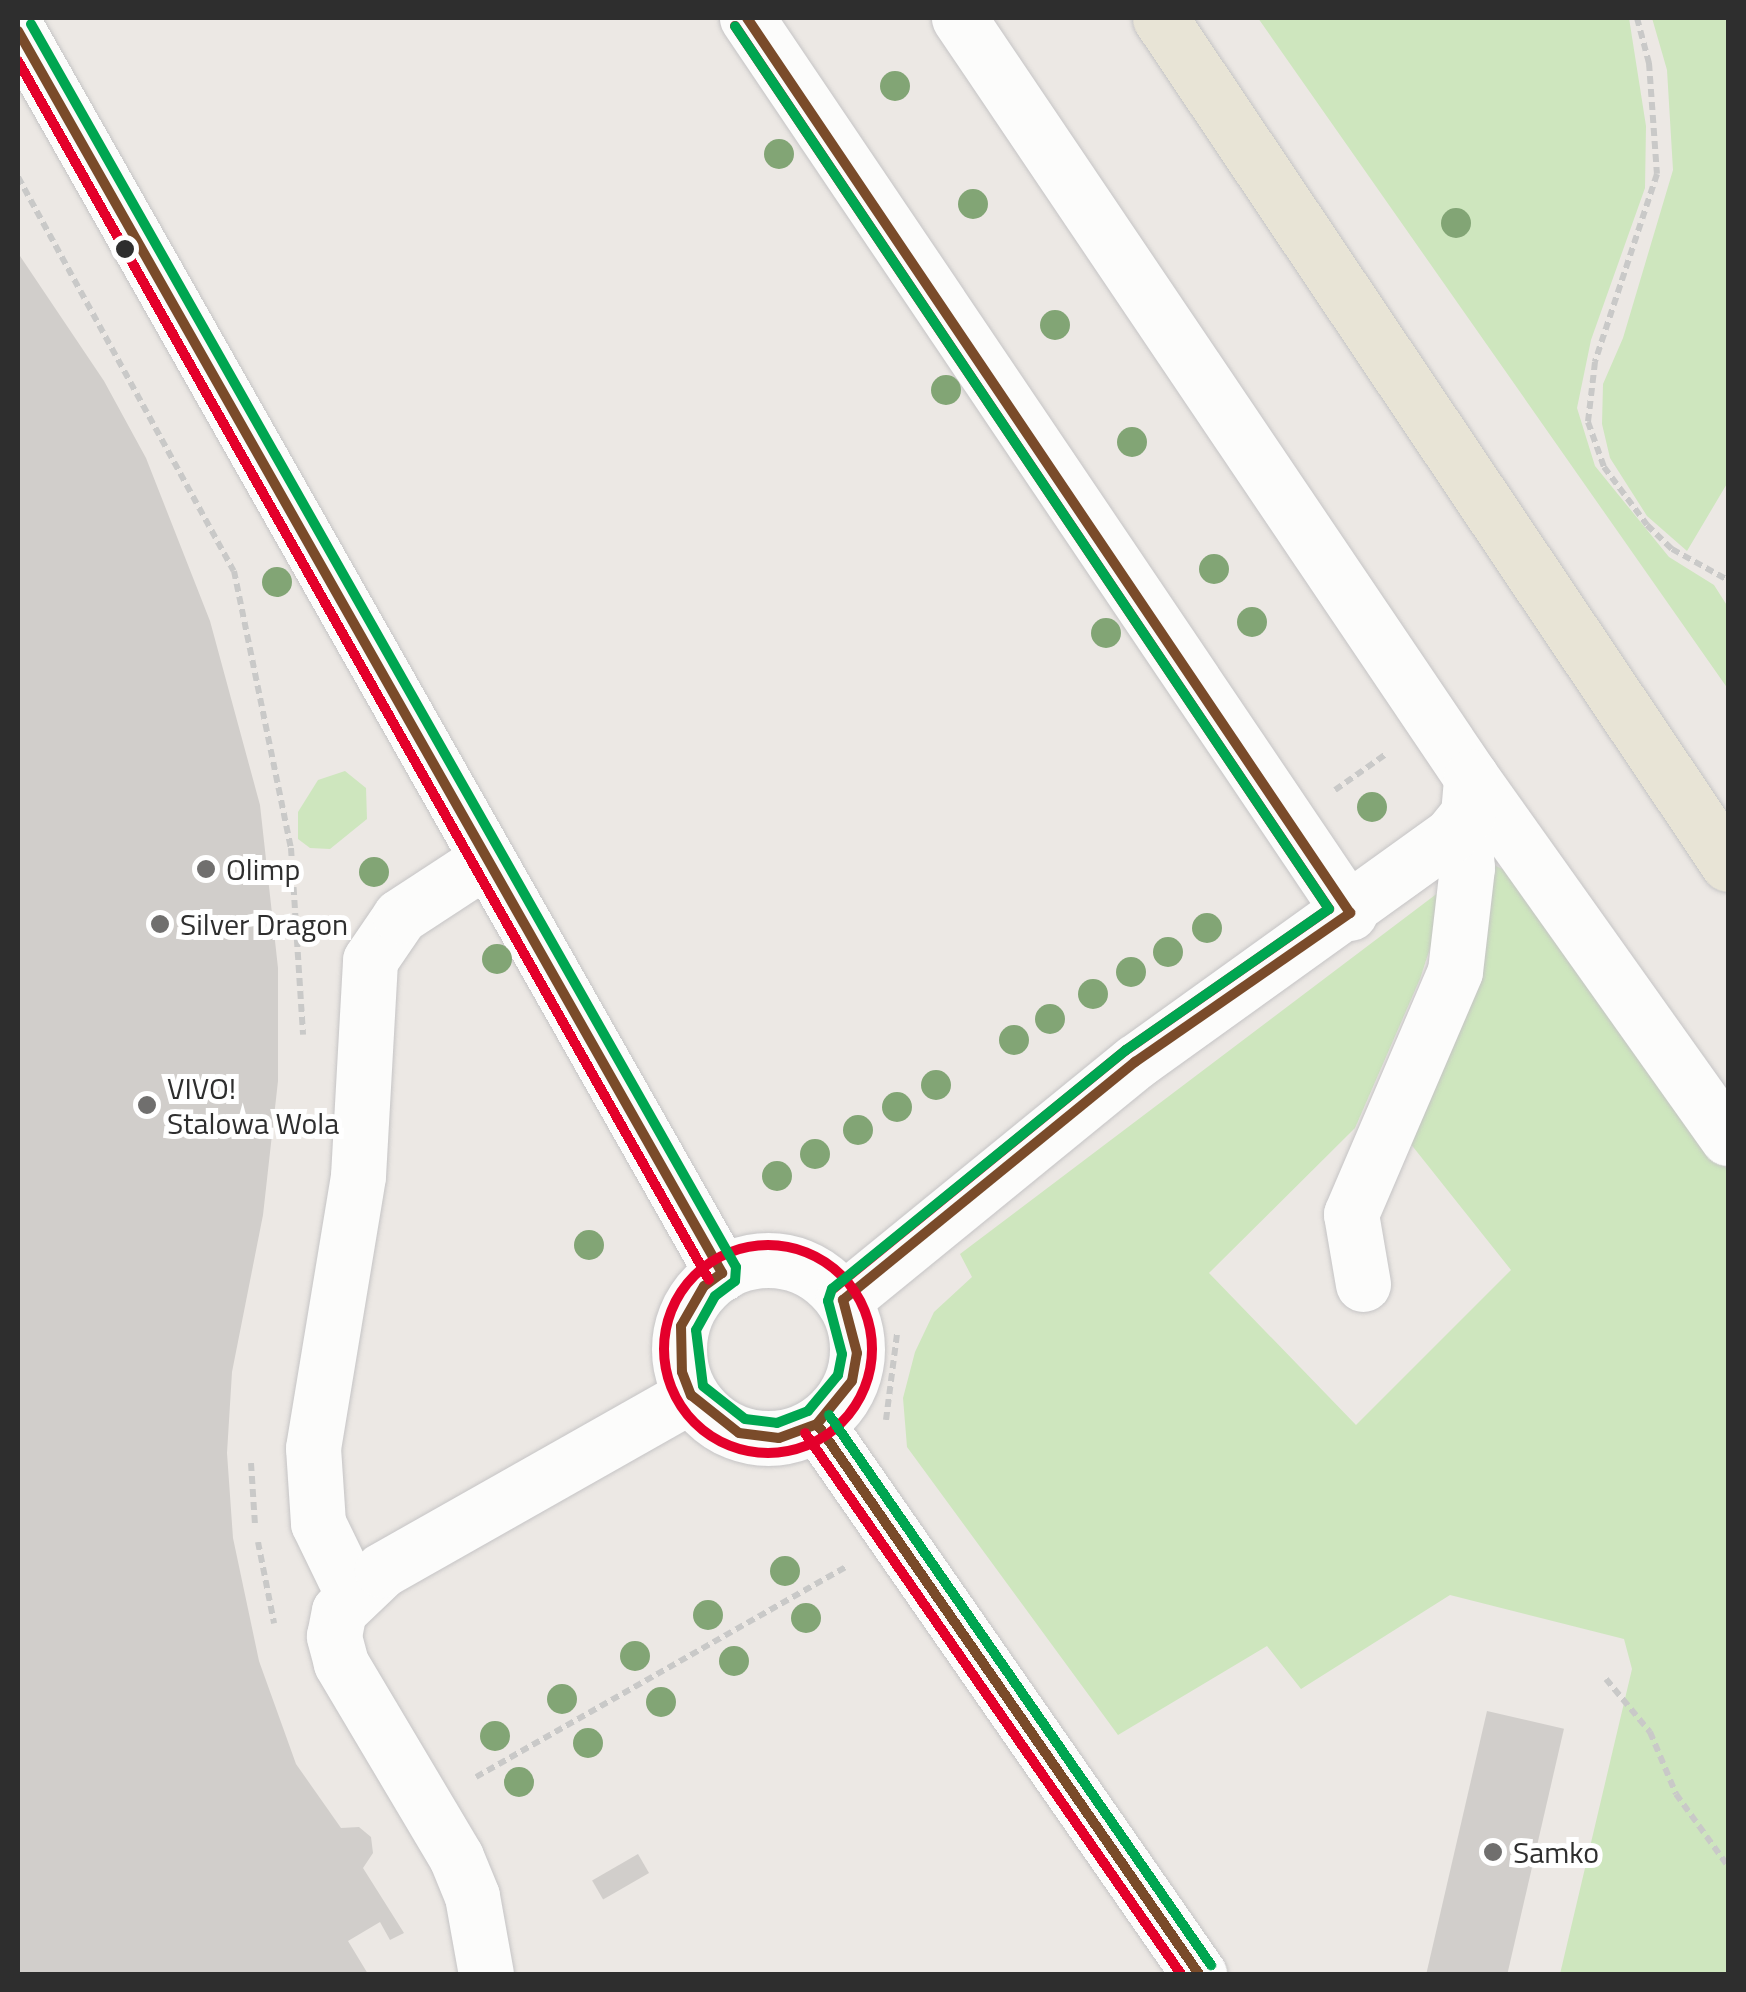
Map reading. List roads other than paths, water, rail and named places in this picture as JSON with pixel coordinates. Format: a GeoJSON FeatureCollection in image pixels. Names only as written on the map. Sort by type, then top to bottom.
{"type":"FeatureCollection","features":[{"type":"Feature","properties":{"kind":"main road"},"geometry":{"type":"LineString","coordinates":[[1160,18],[1728,864]]}},
{"type":"Feature","properties":{"kind":"street"},"geometry":{"type":"LineString","coordinates":[[747,18],[1350,913]]}},
{"type":"Feature","properties":{"kind":"street"},"geometry":{"type":"LineString","coordinates":[[960,18],[1467,800],[1728,1138]]}},
{"type":"Feature","properties":{"kind":"street"},"geometry":{"type":"LineString","coordinates":[[18,31],[722,1273]]}},
{"type":"Feature","properties":{"kind":"street"},"geometry":{"type":"LineString","coordinates":[[843,1300],[1135,1062],[1350,913],[1467,800]]}},
{"type":"Feature","properties":{"kind":"street"},"geometry":{"type":"LineString","coordinates":[[1364,1284],[1350,1214],[1455,971],[1467,868],[1467,800]]}},
{"type":"Feature","properties":{"kind":"street"},"geometry":{"type":"LineString","coordinates":[[352,1593],[318,1523],[313,1448],[358,1176],[370,960],[400,916],[487,858]]}},
{"type":"Feature","properties":{"kind":"street"},"geometry":{"type":"LineString","coordinates":[[754,1261],[788,1262],[819,1275],[843,1300],[854,1325],[855,1367],[838,1405],[817,1424],[779,1438],[758,1438],[720,1424],[692,1396],[682,1372],[681,1326],[704,1286],[722,1273],[754,1261]]}},
{"type":"Feature","properties":{"kind":"street"},"geometry":{"type":"LineString","coordinates":[[486,1974],[472,1896],[426,1806],[341,1663],[334,1636],[338,1611],[352,1593],[561,1465],[692,1396]]}},
{"type":"Feature","properties":{"kind":"street"},"geometry":{"type":"LineString","coordinates":[[817,1424],[899,1534],[1199,1974]]}},
{"type":"Feature","properties":{"kind":"place","name":"Olimp"},"geometry":{"type":"Point","coordinates":[206,869]}},
{"type":"Feature","properties":{"kind":"place","name":"Silver Dragon"},"geometry":{"type":"Point","coordinates":[160,924]}},
{"type":"Feature","properties":{"kind":"place","name":"VIVO! Stalowa Wola"},"geometry":{"type":"Point","coordinates":[147,1105]}},
{"type":"Feature","properties":{"kind":"place","name":"Samko"},"geometry":{"type":"Point","coordinates":[1493,1852]}}]}
